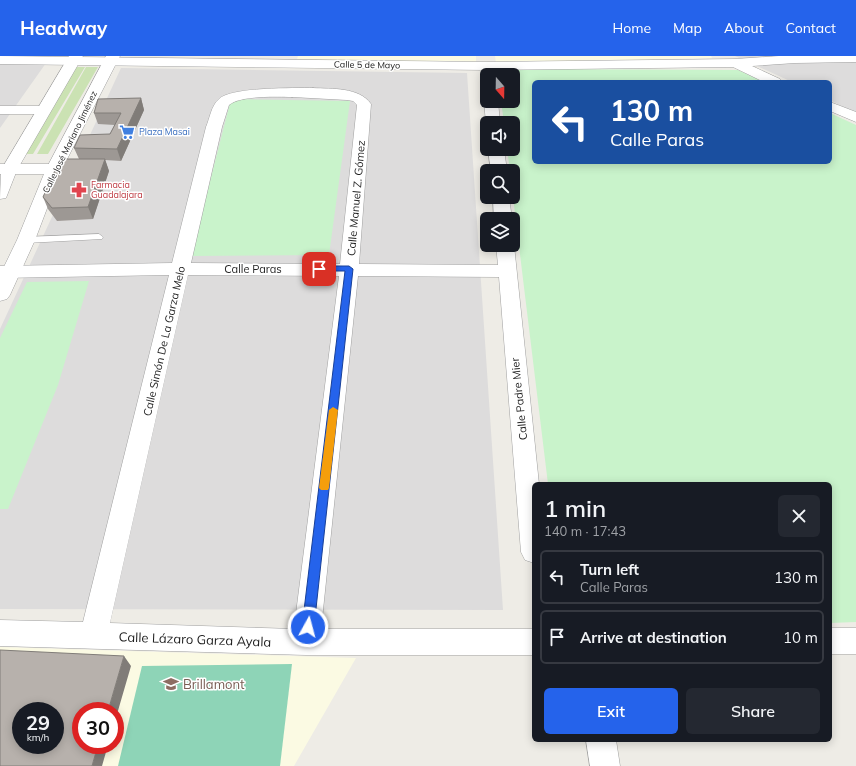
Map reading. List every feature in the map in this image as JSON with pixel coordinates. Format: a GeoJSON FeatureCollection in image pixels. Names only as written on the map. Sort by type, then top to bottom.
{"type":"FeatureCollection","features":[{"type":"Feature","properties":{"kind":"street"},"geometry":{"type":"LineString","coordinates":[[0,194],[4,170],[75,58]]}},
{"type":"Feature","properties":{"kind":"street","name":"Calle 5 de Mayo"},"geometry":{"type":"LineString","coordinates":[[0,60],[112,58],[286,60],[486,66],[731,59],[856,58]]}},
{"type":"Feature","properties":{"kind":"street","name":"Calle José Mariano Jiménez"},"geometry":{"type":"LineString","coordinates":[[0,295],[6,272],[26,240],[54,169],[75,138],[112,58]]}},
{"type":"Feature","properties":{"kind":"street"},"geometry":{"type":"LineString","coordinates":[[731,59],[771,80]]}},
{"type":"Feature","properties":{"kind":"street"},"geometry":{"type":"LineString","coordinates":[[279,92],[286,60]]}},
{"type":"Feature","properties":{"kind":"street","name":"Calle Manuel Z. Gómez"},"geometry":{"type":"LineString","coordinates":[[279,92],[347,95],[358,99],[364,104],[349,269],[306,642]]}},
{"type":"Feature","properties":{"kind":"street","name":"Calle Simón De La Garza Melo"},"geometry":{"type":"LineString","coordinates":[[94,636],[214,127],[223,102],[227,99],[238,96],[279,92]]}},
{"type":"Feature","properties":{"kind":"street"},"geometry":{"type":"LineString","coordinates":[[833,107],[856,105]]}},
{"type":"Feature","properties":{"kind":"street"},"geometry":{"type":"LineString","coordinates":[[833,107],[856,118]]}},
{"type":"Feature","properties":{"kind":"street"},"geometry":{"type":"LineString","coordinates":[[0,110],[43,110]]}},
{"type":"Feature","properties":{"kind":"street"},"geometry":{"type":"LineString","coordinates":[[4,170],[54,169]]}},
{"type":"Feature","properties":{"kind":"street","name":"Calle Padre Mier"},"geometry":{"type":"LineString","coordinates":[[505,252],[532,532]]}},
{"type":"Feature","properties":{"kind":"street","name":"Calle Paras"},"geometry":{"type":"LineString","coordinates":[[6,272],[181,269],[506,271]]}},
{"type":"Feature","properties":{"kind":"street","name":"Calle Lázaro Garza Ayala"},"geometry":{"type":"LineString","coordinates":[[0,633],[306,642],[532,642]]}},
{"type":"Feature","properties":{"kind":"street"},"geometry":{"type":"LineString","coordinates":[[832,641],[856,641]]}},
{"type":"Feature","properties":{"kind":"street"},"geometry":{"type":"LineString","coordinates":[[601,742],[605,766]]}},
{"type":"Feature","properties":{"kind":"lane"},"geometry":{"type":"LineString","coordinates":[[26,240],[99,237]]}},
{"type":"Feature","properties":{"kind":"shaded area"},"geometry":{"type":"Polygon","coordinates":[[[0,56],[51,56],[0,128],[0,56]]]}},
{"type":"Feature","properties":{"kind":"shaded area"},"geometry":{"type":"Polygon","coordinates":[[[298,56],[476,56],[476,63],[296,62],[298,56]]]}},
{"type":"Feature","properties":{"kind":"shaded area"},"geometry":{"type":"Polygon","coordinates":[[[495,56],[711,56],[712,58],[496,63],[495,56]]]}},
{"type":"Feature","properties":{"kind":"shaded area"},"geometry":{"type":"Polygon","coordinates":[[[735,56],[856,56],[856,114],[832,101],[832,80],[788,80],[735,56]]]}},
{"type":"Feature","properties":{"kind":"shaded area"},"geometry":{"type":"Polygon","coordinates":[[[121,68],[467,73],[503,610],[0,609],[0,329],[121,68]]]}},
{"type":"Feature","properties":{"kind":"shaded area","name":"Brillamont"},"geometry":{"type":"Polygon","coordinates":[[[0,647],[356,658],[294,766],[0,766],[0,647]]]}},
{"type":"Feature","properties":{"kind":"green space"},"geometry":{"type":"Polygon","coordinates":[[[73,67],[85,67],[33,154],[22,154],[73,67]]]}},
{"type":"Feature","properties":{"kind":"green space"},"geometry":{"type":"Polygon","coordinates":[[[86,67],[98,67],[48,154],[37,154],[86,67]]]}},
{"type":"Feature","properties":{"kind":"green space"},"geometry":{"type":"Polygon","coordinates":[[[520,69],[738,70],[760,80],[532,80],[532,164],[832,164],[832,114],[856,125],[856,622],[832,623],[832,482],[548,482],[520,252],[520,212],[515,212],[514,204],[520,204],[520,164],[509,164],[508,156],[520,156],[520,116],[503,116],[502,108],[520,108],[520,69]]]}},
{"type":"Feature","properties":{"kind":"green space"},"geometry":{"type":"Polygon","coordinates":[[[231,99],[350,101],[329,255],[191,256],[231,99]]]}},
{"type":"Feature","properties":{"kind":"green space"},"geometry":{"type":"Polygon","coordinates":[[[89,281],[58,385],[8,509],[0,509],[0,338],[27,282],[89,281]]]}},
{"type":"Feature","properties":{"kind":"green space"},"geometry":{"type":"Polygon","coordinates":[[[292,664],[280,766],[118,766],[121,754],[124,754],[124,741],[142,666],[292,664]]]}},
{"type":"Feature","properties":{"kind":"building"},"geometry":{"type":"Polygon","coordinates":[[[141,98],[117,149],[74,148],[80,135],[110,134],[121,113],[94,113],[98,99],[141,98]]]}},
{"type":"Feature","properties":{"kind":"building","name":"Farmacia Guadalajara"},"geometry":{"type":"Polygon","coordinates":[[[60,159],[105,159],[88,207],[52,208],[43,197],[60,159]]]}},
{"type":"Feature","properties":{"kind":"building"},"geometry":{"type":"Polygon","coordinates":[[[0,650],[124,656],[111,702],[72,702],[72,754],[95,754],[92,766],[0,766],[0,650]]]}},
{"type":"Feature","properties":{"kind":"slow traffic"},"geometry":{"type":"LineString","coordinates":[[324,488],[333,410]]}},
{"type":"Feature","properties":{"kind":"place","name":"Plaza Masai"},"geometry":{"type":"Point","coordinates":[127,132]}},
{"type":"Feature","properties":{"kind":"place","name":"Farmacia Guadalajara"},"geometry":{"type":"Point","coordinates":[79,190]}},
{"type":"Feature","properties":{"kind":"place","name":"Brillamont"},"geometry":{"type":"Point","coordinates":[171,684]}},
{"type":"Feature","properties":{"kind":"route"},"geometry":{"type":"LineString","coordinates":[[308,627],[349,269],[319,269]]}}]}
